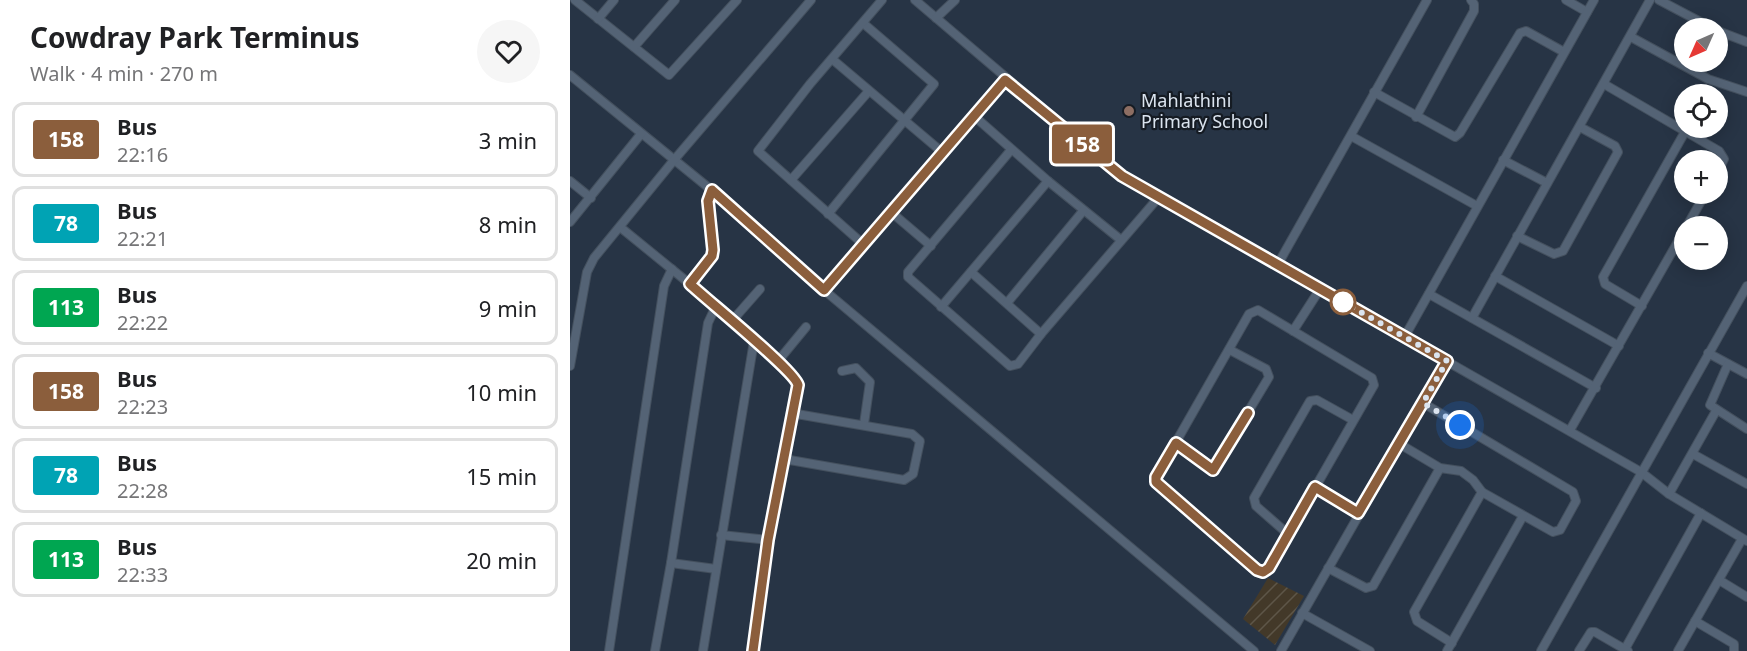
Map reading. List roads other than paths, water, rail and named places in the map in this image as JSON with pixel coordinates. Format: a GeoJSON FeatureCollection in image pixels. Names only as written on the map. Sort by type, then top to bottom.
{"type":"FeatureCollection","features":[{"type":"Feature","properties":{"kind":"street"},"geometry":{"type":"LineString","coordinates":[[575,0],[669,75],[737,0]]}},
{"type":"Feature","properties":{"kind":"street"},"geometry":{"type":"LineString","coordinates":[[598,19],[614,0]]}},
{"type":"Feature","properties":{"kind":"street"},"geometry":{"type":"LineString","coordinates":[[634,47],[675,0]]}},
{"type":"Feature","properties":{"kind":"street"},"geometry":{"type":"LineString","coordinates":[[570,366],[587,272],[594,258],[674,160],[811,0]]}},
{"type":"Feature","properties":{"kind":"street"},"geometry":{"type":"LineString","coordinates":[[863,244],[761,155],[759,148],[882,0]]}},
{"type":"Feature","properties":{"kind":"street"},"geometry":{"type":"LineString","coordinates":[[915,0],[1005,80],[1113,170],[1158,198],[1570,430],[1641,472],[1669,494],[1744,540],[1678,651]]}},
{"type":"Feature","properties":{"kind":"street"},"geometry":{"type":"LineString","coordinates":[[936,18],[955,0]]}},
{"type":"Feature","properties":{"kind":"street"},"geometry":{"type":"LineString","coordinates":[[1278,264],[1427,0]]}},
{"type":"Feature","properties":{"kind":"street"},"geometry":{"type":"LineString","coordinates":[[1416,117],[1474,11],[1474,4],[1471,0]]}},
{"type":"Feature","properties":{"kind":"street"},"geometry":{"type":"LineString","coordinates":[[1566,0],[1587,12]]}},
{"type":"Feature","properties":{"kind":"street"},"geometry":{"type":"LineString","coordinates":[[1405,336],[1594,0]]}},
{"type":"Feature","properties":{"kind":"street"},"geometry":{"type":"LineString","coordinates":[[1472,318],[1650,0]]}},
{"type":"Feature","properties":{"kind":"street"},"geometry":{"type":"LineString","coordinates":[[1659,0],[1693,18]]}},
{"type":"Feature","properties":{"kind":"street"},"geometry":{"type":"LineString","coordinates":[[828,214],[906,122],[934,84],[863,23]]}},
{"type":"Feature","properties":{"kind":"street"},"geometry":{"type":"LineString","coordinates":[[1374,92],[1452,137],[1459,135],[1517,34],[1523,31],[1564,52]]}},
{"type":"Feature","properties":{"kind":"street"},"geometry":{"type":"LineString","coordinates":[[1728,35],[1747,42]]}},
{"type":"Feature","properties":{"kind":"street"},"geometry":{"type":"LineString","coordinates":[[1631,37],[1708,79],[1747,92]]}},
{"type":"Feature","properties":{"kind":"street"},"geometry":{"type":"LineString","coordinates":[[832,59],[868,92],[942,152]]}},
{"type":"Feature","properties":{"kind":"street"},"geometry":{"type":"LineString","coordinates":[[570,75],[712,190],[824,290],[1254,651]]}},
{"type":"Feature","properties":{"kind":"street"},"geometry":{"type":"LineString","coordinates":[[824,290],[1005,80]]}},
{"type":"Feature","properties":{"kind":"street"},"geometry":{"type":"LineString","coordinates":[[1604,84],[1674,123]]}},
{"type":"Feature","properties":{"kind":"street"},"geometry":{"type":"LineString","coordinates":[[791,180],[868,92]]}},
{"type":"Feature","properties":{"kind":"street"},"geometry":{"type":"LineString","coordinates":[[974,116],[1083,211],[1121,240]]}},
{"type":"Feature","properties":{"kind":"street"},"geometry":{"type":"LineString","coordinates":[[1517,236],[1554,254],[1563,251],[1618,152],[1615,146],[1580,127]]}},
{"type":"Feature","properties":{"kind":"street"},"geometry":{"type":"LineString","coordinates":[[570,222],[641,134]]}},
{"type":"Feature","properties":{"kind":"street"},"geometry":{"type":"LineString","coordinates":[[1351,136],[1477,206]]}},
{"type":"Feature","properties":{"kind":"street"},"geometry":{"type":"LineString","coordinates":[[1642,306],[1605,284],[1603,277],[1681,138]]}},
{"type":"Feature","properties":{"kind":"street"},"geometry":{"type":"LineString","coordinates":[[1698,138],[1716,150]]}},
{"type":"Feature","properties":{"kind":"street"},"geometry":{"type":"LineString","coordinates":[[1011,150],[908,272],[908,277],[1010,366],[1018,364],[1158,198]]}},
{"type":"Feature","properties":{"kind":"street"},"geometry":{"type":"LineString","coordinates":[[1503,160],[1547,183]]}},
{"type":"Feature","properties":{"kind":"street"},"geometry":{"type":"LineString","coordinates":[[570,181],[591,198]]}},
{"type":"Feature","properties":{"kind":"street"},"geometry":{"type":"LineString","coordinates":[[941,307],[1048,181]]}},
{"type":"Feature","properties":{"kind":"street"},"geometry":{"type":"LineString","coordinates":[[690,284],[712,256],[708,201],[712,190]]}},
{"type":"Feature","properties":{"kind":"street"},"geometry":{"type":"LineString","coordinates":[[1007,303],[1083,211]]}},
{"type":"Feature","properties":{"kind":"street"},"geometry":{"type":"LineString","coordinates":[[891,212],[930,246]]}},
{"type":"Feature","properties":{"kind":"street"},"geometry":{"type":"LineString","coordinates":[[620,227],[690,284],[797,380],[768,540],[753,651]]}},
{"type":"Feature","properties":{"kind":"street"},"geometry":{"type":"LineString","coordinates":[[1570,430],[1674,249]]}},
{"type":"Feature","properties":{"kind":"street"},"geometry":{"type":"LineString","coordinates":[[609,651],[664,286],[672,269]]}},
{"type":"Feature","properties":{"kind":"street"},"geometry":{"type":"LineString","coordinates":[[971,272],[1041,334]]}},
{"type":"Feature","properties":{"kind":"street"},"geometry":{"type":"LineString","coordinates":[[1495,276],[1619,346]]}},
{"type":"Feature","properties":{"kind":"street"},"geometry":{"type":"LineString","coordinates":[[1541,651],[1747,286]]}},
{"type":"Feature","properties":{"kind":"street"},"geometry":{"type":"LineString","coordinates":[[731,322],[760,289]]}},
{"type":"Feature","properties":{"kind":"street"},"geometry":{"type":"LineString","coordinates":[[1293,331],[1320,289]]}},
{"type":"Feature","properties":{"kind":"street"},"geometry":{"type":"LineString","coordinates":[[1429,294],[1596,388]]}},
{"type":"Feature","properties":{"kind":"street"},"geometry":{"type":"LineString","coordinates":[[655,651],[708,323],[715,308]]}},
{"type":"Feature","properties":{"kind":"street"},"geometry":{"type":"LineString","coordinates":[[1258,310],[1293,331],[1372,378],[1374,385],[1267,570],[1257,570],[1156,482],[1156,477],[1253,311],[1258,310]]}},
{"type":"Feature","properties":{"kind":"street"},"geometry":{"type":"LineString","coordinates":[[778,361],[806,327]]}},
{"type":"Feature","properties":{"kind":"street"},"geometry":{"type":"LineString","coordinates":[[704,651],[754,341]]}},
{"type":"Feature","properties":{"kind":"street"},"geometry":{"type":"LineString","coordinates":[[1176,443],[1213,470],[1269,376],[1266,369],[1230,350]]}},
{"type":"Feature","properties":{"kind":"street"},"geometry":{"type":"LineString","coordinates":[[1708,353],[1747,374]]}},
{"type":"Feature","properties":{"kind":"street"},"geometry":{"type":"LineString","coordinates":[[1281,651],[1447,361]]}},
{"type":"Feature","properties":{"kind":"street"},"geometry":{"type":"LineString","coordinates":[[1728,364],[1710,401],[1716,411],[1747,429]]}},
{"type":"Feature","properties":{"kind":"street"},"geometry":{"type":"LineString","coordinates":[[842,371],[856,368],[870,382],[864,424]]}},
{"type":"Feature","properties":{"kind":"street"},"geometry":{"type":"LineString","coordinates":[[1288,534],[1254,501],[1310,401],[1317,399],[1353,420]]}},
{"type":"Feature","properties":{"kind":"street"},"geometry":{"type":"LineString","coordinates":[[1398,443],[1440,468],[1461,471],[1473,480],[1482,492],[1552,532],[1558,532],[1576,501],[1575,494],[1423,403]]}},
{"type":"Feature","properties":{"kind":"street"},"geometry":{"type":"LineString","coordinates":[[1669,494],[1716,411]]}},
{"type":"Feature","properties":{"kind":"street"},"geometry":{"type":"LineString","coordinates":[[784,459],[904,480],[910,479],[913,474],[920,441],[918,437],[864,424],[792,413]]}},
{"type":"Feature","properties":{"kind":"street"},"geometry":{"type":"LineString","coordinates":[[1693,454],[1747,484]]}},
{"type":"Feature","properties":{"kind":"street"},"geometry":{"type":"LineString","coordinates":[[1328,568],[1366,588],[1373,586],[1440,468]]}},
{"type":"Feature","properties":{"kind":"street"},"geometry":{"type":"LineString","coordinates":[[1315,487],[1358,513]]}},
{"type":"Feature","properties":{"kind":"street"},"geometry":{"type":"LineString","coordinates":[[1452,643],[1417,621],[1414,612],[1482,492]]}},
{"type":"Feature","properties":{"kind":"street"},"geometry":{"type":"LineString","coordinates":[[1579,651],[1591,632],[1595,632],[1626,650],[1701,513]]}},
{"type":"Feature","properties":{"kind":"street"},"geometry":{"type":"LineString","coordinates":[[1447,651],[1523,516]]}},
{"type":"Feature","properties":{"kind":"street"},"geometry":{"type":"LineString","coordinates":[[721,535],[768,540]]}},
{"type":"Feature","properties":{"kind":"street"},"geometry":{"type":"LineString","coordinates":[[671,562],[716,568]]}},
{"type":"Feature","properties":{"kind":"street"},"geometry":{"type":"LineString","coordinates":[[1719,580],[1747,597]]}},
{"type":"Feature","properties":{"kind":"street"},"geometry":{"type":"LineString","coordinates":[[1302,613],[1370,651]]}},
{"type":"Feature","properties":{"kind":"street"},"geometry":{"type":"LineString","coordinates":[[1695,621],[1734,644],[1734,651]]}},
{"type":"Feature","properties":{"kind":"place","name":"Mahlathini Primary School"},"geometry":{"type":"Point","coordinates":[1129,111]}}]}
